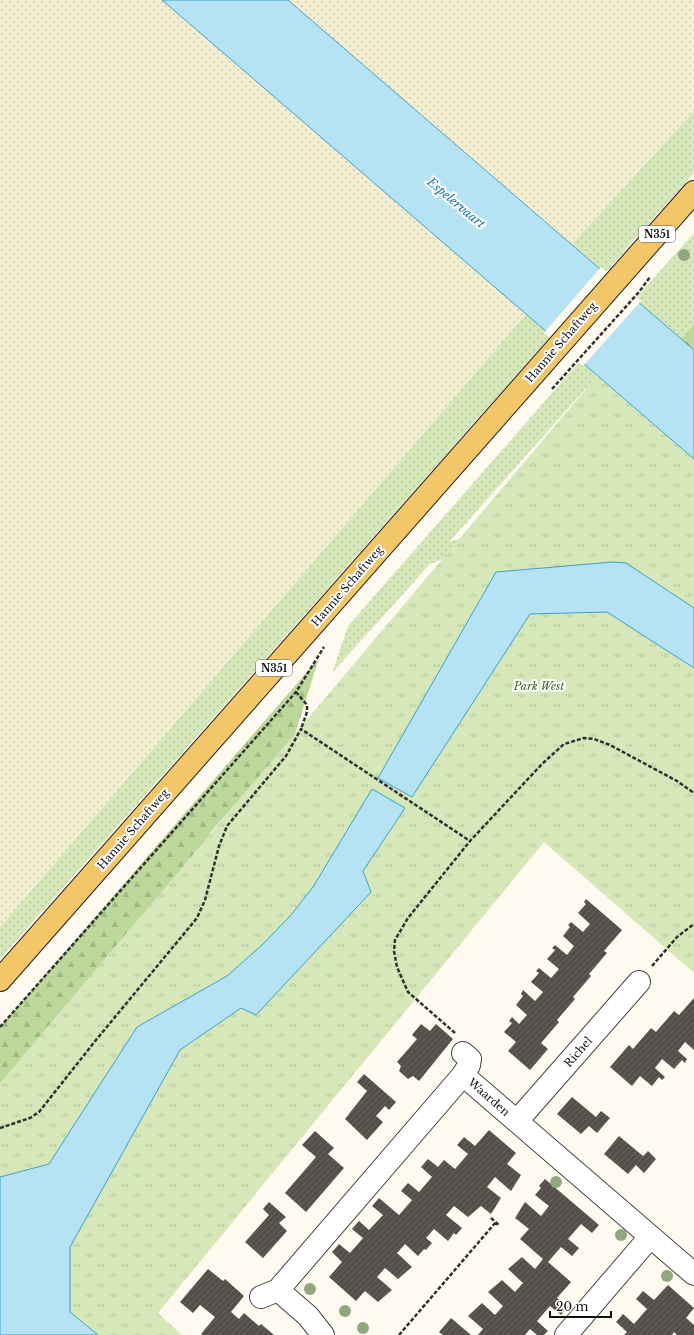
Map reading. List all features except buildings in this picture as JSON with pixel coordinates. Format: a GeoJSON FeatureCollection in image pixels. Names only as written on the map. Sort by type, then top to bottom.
{"type":"FeatureCollection","features":[{"type":"Feature","properties":{"kind":"main road","name":"Hannie Schaftweg"},"geometry":{"type":"LineString","coordinates":[[0,980],[694,192]]}},
{"type":"Feature","properties":{"kind":"street","name":"Richel"},"geometry":{"type":"LineString","coordinates":[[517,1121],[639,982]]}},
{"type":"Feature","properties":{"kind":"street","name":"Waarden"},"geometry":{"type":"LineString","coordinates":[[323,1335],[308,1316],[269,1294],[329,1243],[465,1062],[517,1121],[694,1274]]}},
{"type":"Feature","properties":{"kind":"street"},"geometry":{"type":"LineString","coordinates":[[566,1335],[650,1237]]}},
{"type":"Feature","properties":{"kind":"path"},"geometry":{"type":"LineString","coordinates":[[547,394],[639,292],[651,276]]}},
{"type":"Feature","properties":{"kind":"path","name":"Hannie Schaftweg"},"geometry":{"type":"LineString","coordinates":[[0,1027],[296,692],[328,642]]}},
{"type":"Feature","properties":{"kind":"path"},"geometry":{"type":"LineString","coordinates":[[0,1128],[30,1118],[39,1112],[110,1022],[191,926],[205,900],[219,846],[227,826],[286,756],[301,729],[308,708],[306,702],[296,692]]}},
{"type":"Feature","properties":{"kind":"path"},"geometry":{"type":"LineString","coordinates":[[301,729],[470,841]]}},
{"type":"Feature","properties":{"kind":"path"},"geometry":{"type":"LineString","coordinates":[[465,1062],[471,1049],[469,1044],[408,992],[401,979],[394,951],[395,940],[400,929],[470,841],[550,756],[564,744],[573,740],[594,739],[610,746],[684,786],[694,793]]}},
{"type":"Feature","properties":{"kind":"path"},"geometry":{"type":"LineString","coordinates":[[663,954],[683,932],[694,924]]}},
{"type":"Feature","properties":{"kind":"path"},"geometry":{"type":"LineString","coordinates":[[491,1218],[500,1226]]}},
{"type":"Feature","properties":{"kind":"path"},"geometry":{"type":"LineString","coordinates":[[399,1335],[496,1222]]}},
{"type":"Feature","properties":{"kind":"shaded area"},"geometry":{"type":"Polygon","coordinates":[[[0,0],[162,0],[526,314],[0,927],[0,0]]]}},
{"type":"Feature","properties":{"kind":"shaded area"},"geometry":{"type":"Polygon","coordinates":[[[288,0],[694,0],[694,111],[572,244],[288,0]]]}},
{"type":"Feature","properties":{"kind":"green space"},"geometry":{"type":"Polygon","coordinates":[[[694,111],[694,173],[605,273],[572,244],[694,111]]]}},
{"type":"Feature","properties":{"kind":"green space"},"geometry":{"type":"Polygon","coordinates":[[[694,233],[694,324],[681,339],[635,299],[694,233]]]}},
{"type":"Feature","properties":{"kind":"green space"},"geometry":{"type":"Polygon","coordinates":[[[526,314],[551,336],[0,959],[0,927],[526,314]]]}},
{"type":"Feature","properties":{"kind":"green space"},"geometry":{"type":"Polygon","coordinates":[[[694,324],[694,350],[681,339],[694,324]]]}},
{"type":"Feature","properties":{"kind":"green space"},"geometry":{"type":"Polygon","coordinates":[[[580,361],[597,376],[449,542],[650,480],[430,564],[332,673],[348,626],[580,361]]]}},
{"type":"Feature","properties":{"kind":"green space","name":"Park West"},"geometry":{"type":"Polygon","coordinates":[[[597,376],[694,459],[694,973],[544,842],[158,1313],[182,1335],[0,1335],[0,1083],[597,376]]]}},
{"type":"Feature","properties":{"kind":"green space"},"geometry":{"type":"Polygon","coordinates":[[[319,658],[294,737],[210,833],[197,892],[0,1124],[0,1027],[319,658]]]}},
{"type":"Feature","properties":{"kind":"water","name":"Espelervaart"},"geometry":{"type":"Polygon","coordinates":[[[162,0],[288,0],[694,350],[694,459],[162,0]]]}},
{"type":"Feature","properties":{"kind":"water"},"geometry":{"type":"Polygon","coordinates":[[[613,562],[626,563],[694,608],[694,668],[607,612],[530,614],[412,797],[378,778],[496,572],[613,562]]]}},
{"type":"Feature","properties":{"kind":"water"},"geometry":{"type":"Polygon","coordinates":[[[372,789],[405,808],[363,871],[371,892],[256,1015],[241,1008],[180,1050],[70,1247],[70,1312],[98,1335],[0,1335],[0,1177],[49,1164],[137,1027],[227,976],[262,945],[291,915],[313,887],[372,789]]]}},
{"type":"Feature","properties":{"kind":"pier"},"geometry":{"type":"Polygon","coordinates":[[[601,267],[641,301],[583,366],[544,333],[601,267]]]}}]}
